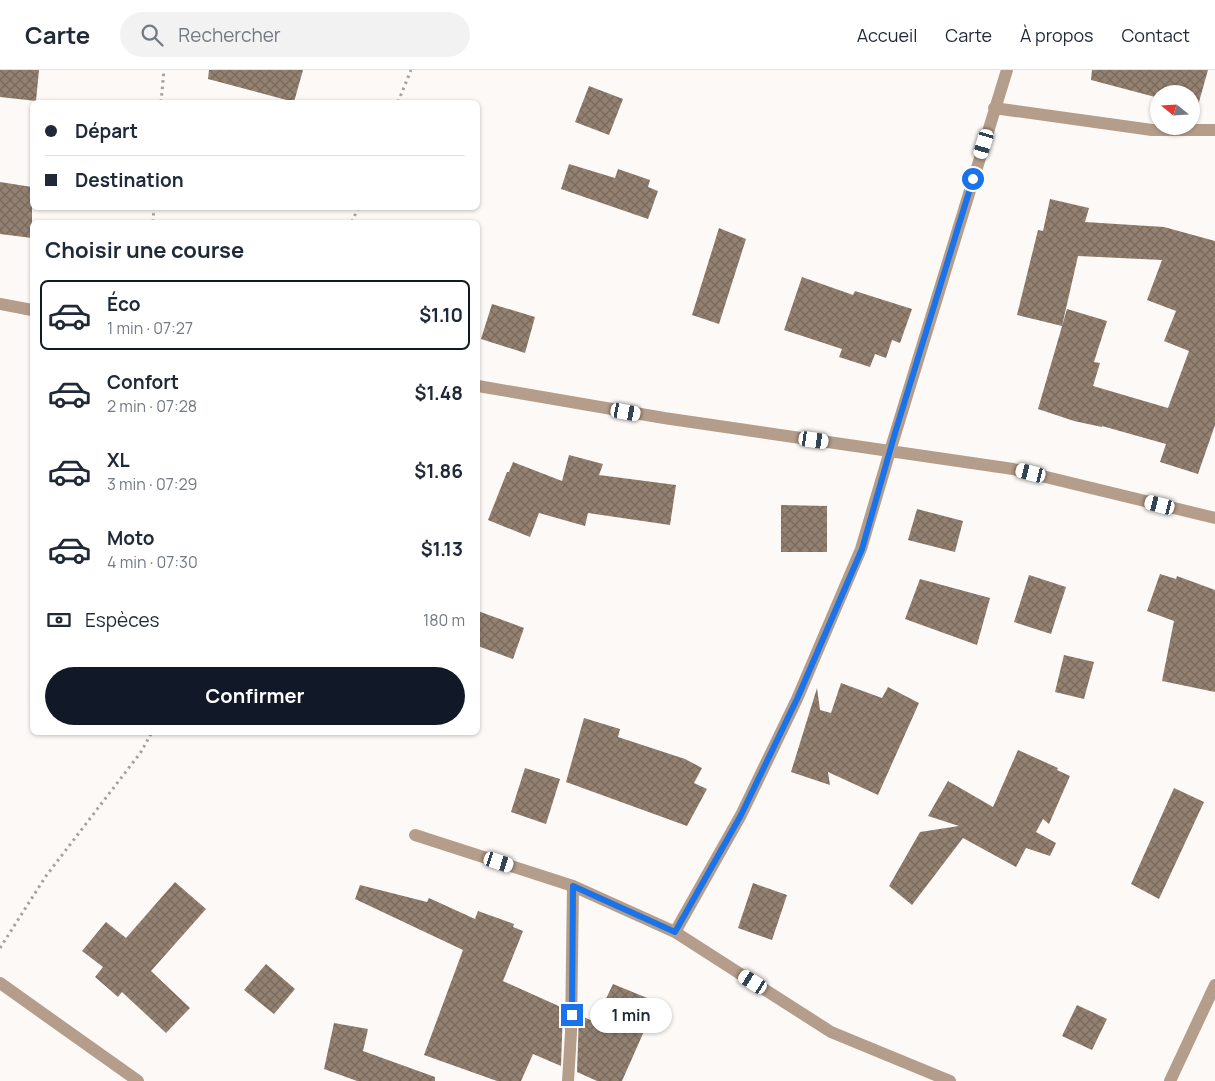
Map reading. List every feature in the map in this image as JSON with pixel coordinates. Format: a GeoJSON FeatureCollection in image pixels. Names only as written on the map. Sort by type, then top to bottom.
{"type":"FeatureCollection","features":[{"type":"Feature","properties":{"kind":"street"},"geometry":{"type":"LineString","coordinates":[[675,932],[741,815],[797,699],[862,549],[1006,70]]}},
{"type":"Feature","properties":{"kind":"street"},"geometry":{"type":"LineString","coordinates":[[994,108],[1152,130],[1215,130]]}},
{"type":"Feature","properties":{"kind":"street"},"geometry":{"type":"LineString","coordinates":[[0,304],[30,310]]}},
{"type":"Feature","properties":{"kind":"street"},"geometry":{"type":"LineString","coordinates":[[480,386],[664,418],[1013,469],[1215,518]]}},
{"type":"Feature","properties":{"kind":"street"},"geometry":{"type":"LineString","coordinates":[[415,835],[573,886],[675,932],[831,1032],[950,1081]]}},
{"type":"Feature","properties":{"kind":"street"},"geometry":{"type":"LineString","coordinates":[[568,1081],[572,1033],[573,886]]}},
{"type":"Feature","properties":{"kind":"street"},"geometry":{"type":"LineString","coordinates":[[0,983],[138,1081]]}},
{"type":"Feature","properties":{"kind":"street"},"geometry":{"type":"LineString","coordinates":[[1170,1081],[1215,985]]}},
{"type":"Feature","properties":{"kind":"path"},"geometry":{"type":"LineString","coordinates":[[161,100],[164,70]]}},
{"type":"Feature","properties":{"kind":"path"},"geometry":{"type":"LineString","coordinates":[[399,100],[411,70]]}},
{"type":"Feature","properties":{"kind":"path"},"geometry":{"type":"LineString","coordinates":[[0,948],[46,876],[142,752],[150,735]]}},
{"type":"Feature","properties":{"kind":"building"},"geometry":{"type":"Polygon","coordinates":[[[0,70],[39,70],[36,100],[0,97],[0,70]]]}},
{"type":"Feature","properties":{"kind":"building"},"geometry":{"type":"Polygon","coordinates":[[[209,70],[303,70],[295,100],[287,100],[208,79],[209,70]]]}},
{"type":"Feature","properties":{"kind":"building"},"geometry":{"type":"Polygon","coordinates":[[[1092,70],[1208,70],[1200,98],[1200,85],[1150,85],[1150,96],[1091,80],[1092,70]]]}},
{"type":"Feature","properties":{"kind":"building"},"geometry":{"type":"Polygon","coordinates":[[[589,86],[623,99],[609,135],[575,122],[589,86]]]}},
{"type":"Feature","properties":{"kind":"building"},"geometry":{"type":"Polygon","coordinates":[[[569,164],[615,178],[618,169],[650,180],[648,187],[658,191],[648,219],[561,189],[569,164]]]}},
{"type":"Feature","properties":{"kind":"building"},"geometry":{"type":"Polygon","coordinates":[[[0,182],[30,187],[32,220],[30,220],[30,238],[0,234],[0,182]]]}},
{"type":"Feature","properties":{"kind":"building"},"geometry":{"type":"Polygon","coordinates":[[[1050,199],[1089,208],[1085,222],[1164,227],[1215,241],[1215,425],[1198,474],[1160,462],[1166,444],[1102,426],[1074,421],[1038,409],[1067,309],[1107,321],[1094,362],[1100,363],[1093,386],[1168,408],[1189,351],[1164,341],[1176,311],[1147,300],[1162,260],[1078,256],[1062,326],[1017,315],[1038,230],[1043,231],[1050,199]]]}},
{"type":"Feature","properties":{"kind":"building"},"geometry":{"type":"Polygon","coordinates":[[[719,228],[746,239],[719,324],[692,315],[719,228]]]}},
{"type":"Feature","properties":{"kind":"building"},"geometry":{"type":"Polygon","coordinates":[[[802,277],[853,295],[855,291],[912,309],[900,343],[892,340],[886,358],[875,354],[870,367],[839,357],[842,349],[784,330],[802,277]]]}},
{"type":"Feature","properties":{"kind":"building"},"geometry":{"type":"Polygon","coordinates":[[[492,304],[535,317],[525,353],[481,339],[492,304]]]}},
{"type":"Feature","properties":{"kind":"building"},"geometry":{"type":"Polygon","coordinates":[[[569,455],[603,464],[599,475],[676,485],[670,525],[588,513],[585,526],[539,513],[530,537],[488,520],[507,472],[509,472],[513,462],[562,481],[569,455]]]}},
{"type":"Feature","properties":{"kind":"building"},"geometry":{"type":"Polygon","coordinates":[[[781,505],[827,506],[827,552],[781,552],[781,505]]]}},
{"type":"Feature","properties":{"kind":"building"},"geometry":{"type":"Polygon","coordinates":[[[917,509],[963,521],[955,552],[908,540],[917,509]]]}},
{"type":"Feature","properties":{"kind":"building"},"geometry":{"type":"Polygon","coordinates":[[[1160,574],[1176,579],[1177,576],[1215,590],[1215,692],[1162,681],[1174,621],[1147,611],[1160,574]]]}},
{"type":"Feature","properties":{"kind":"building"},"geometry":{"type":"Polygon","coordinates":[[[1029,575],[1066,587],[1051,634],[1014,622],[1029,575]]]}},
{"type":"Feature","properties":{"kind":"building"},"geometry":{"type":"Polygon","coordinates":[[[920,579],[990,598],[977,645],[905,619],[920,579]]]}},
{"type":"Feature","properties":{"kind":"building"},"geometry":{"type":"Polygon","coordinates":[[[480,612],[524,628],[513,659],[480,647],[480,612]]]}},
{"type":"Feature","properties":{"kind":"building"},"geometry":{"type":"Polygon","coordinates":[[[1064,655],[1094,662],[1084,699],[1055,692],[1064,655]]]}},
{"type":"Feature","properties":{"kind":"building"},"geometry":{"type":"Polygon","coordinates":[[[841,683],[882,698],[888,687],[919,703],[878,795],[828,772],[830,785],[791,772],[817,688],[820,710],[831,713],[841,683]]]}},
{"type":"Feature","properties":{"kind":"building"},"geometry":{"type":"Polygon","coordinates":[[[584,718],[620,729],[618,737],[685,759],[702,768],[694,783],[707,789],[687,826],[566,782],[584,718]]]}},
{"type":"Feature","properties":{"kind":"building"},"geometry":{"type":"Polygon","coordinates":[[[1018,750],[1058,768],[1057,770],[1070,776],[1049,824],[1043,819],[1036,832],[1056,843],[1050,856],[1026,848],[1016,867],[963,838],[912,905],[889,886],[920,832],[959,826],[928,816],[948,781],[993,807],[1018,750]]]}},
{"type":"Feature","properties":{"kind":"building"},"geometry":{"type":"Polygon","coordinates":[[[525,768],[560,779],[546,824],[511,812],[525,768]]]}},
{"type":"Feature","properties":{"kind":"building"},"geometry":{"type":"Polygon","coordinates":[[[1174,788],[1204,802],[1159,899],[1131,884],[1174,788]]]}},
{"type":"Feature","properties":{"kind":"building"},"geometry":{"type":"Polygon","coordinates":[[[175,882],[206,909],[151,971],[190,1008],[166,1033],[122,992],[118,997],[95,977],[103,967],[82,951],[106,922],[126,938],[175,882]]]}},
{"type":"Feature","properties":{"kind":"building"},"geometry":{"type":"Polygon","coordinates":[[[753,883],[787,895],[772,940],[738,928],[753,883]]]}},
{"type":"Feature","properties":{"kind":"building"},"geometry":{"type":"Polygon","coordinates":[[[360,885],[427,902],[429,898],[475,919],[478,911],[514,924],[513,927],[523,931],[503,981],[563,1008],[561,1066],[533,1054],[521,1081],[497,1081],[424,1055],[463,950],[355,899],[360,885]]]}},
{"type":"Feature","properties":{"kind":"building"},"geometry":{"type":"Polygon","coordinates":[[[266,964],[295,989],[274,1014],[244,990],[266,964]]]}},
{"type":"Feature","properties":{"kind":"building"},"geometry":{"type":"Polygon","coordinates":[[[613,984],[657,1002],[622,1081],[597,1081],[577,1072],[579,1015],[595,1022],[613,984]]]}},
{"type":"Feature","properties":{"kind":"building"},"geometry":{"type":"Polygon","coordinates":[[[1077,1005],[1107,1019],[1092,1050],[1062,1036],[1077,1005]]]}},
{"type":"Feature","properties":{"kind":"building"},"geometry":{"type":"Polygon","coordinates":[[[334,1023],[368,1029],[363,1051],[435,1077],[435,1081],[357,1081],[324,1069],[334,1023]]]}},
{"type":"Feature","properties":{"kind":"route"},"geometry":{"type":"LineString","coordinates":[[572,1015],[573,886],[675,932],[741,815],[797,699],[862,549],[895,433],[973,179]]}}]}
